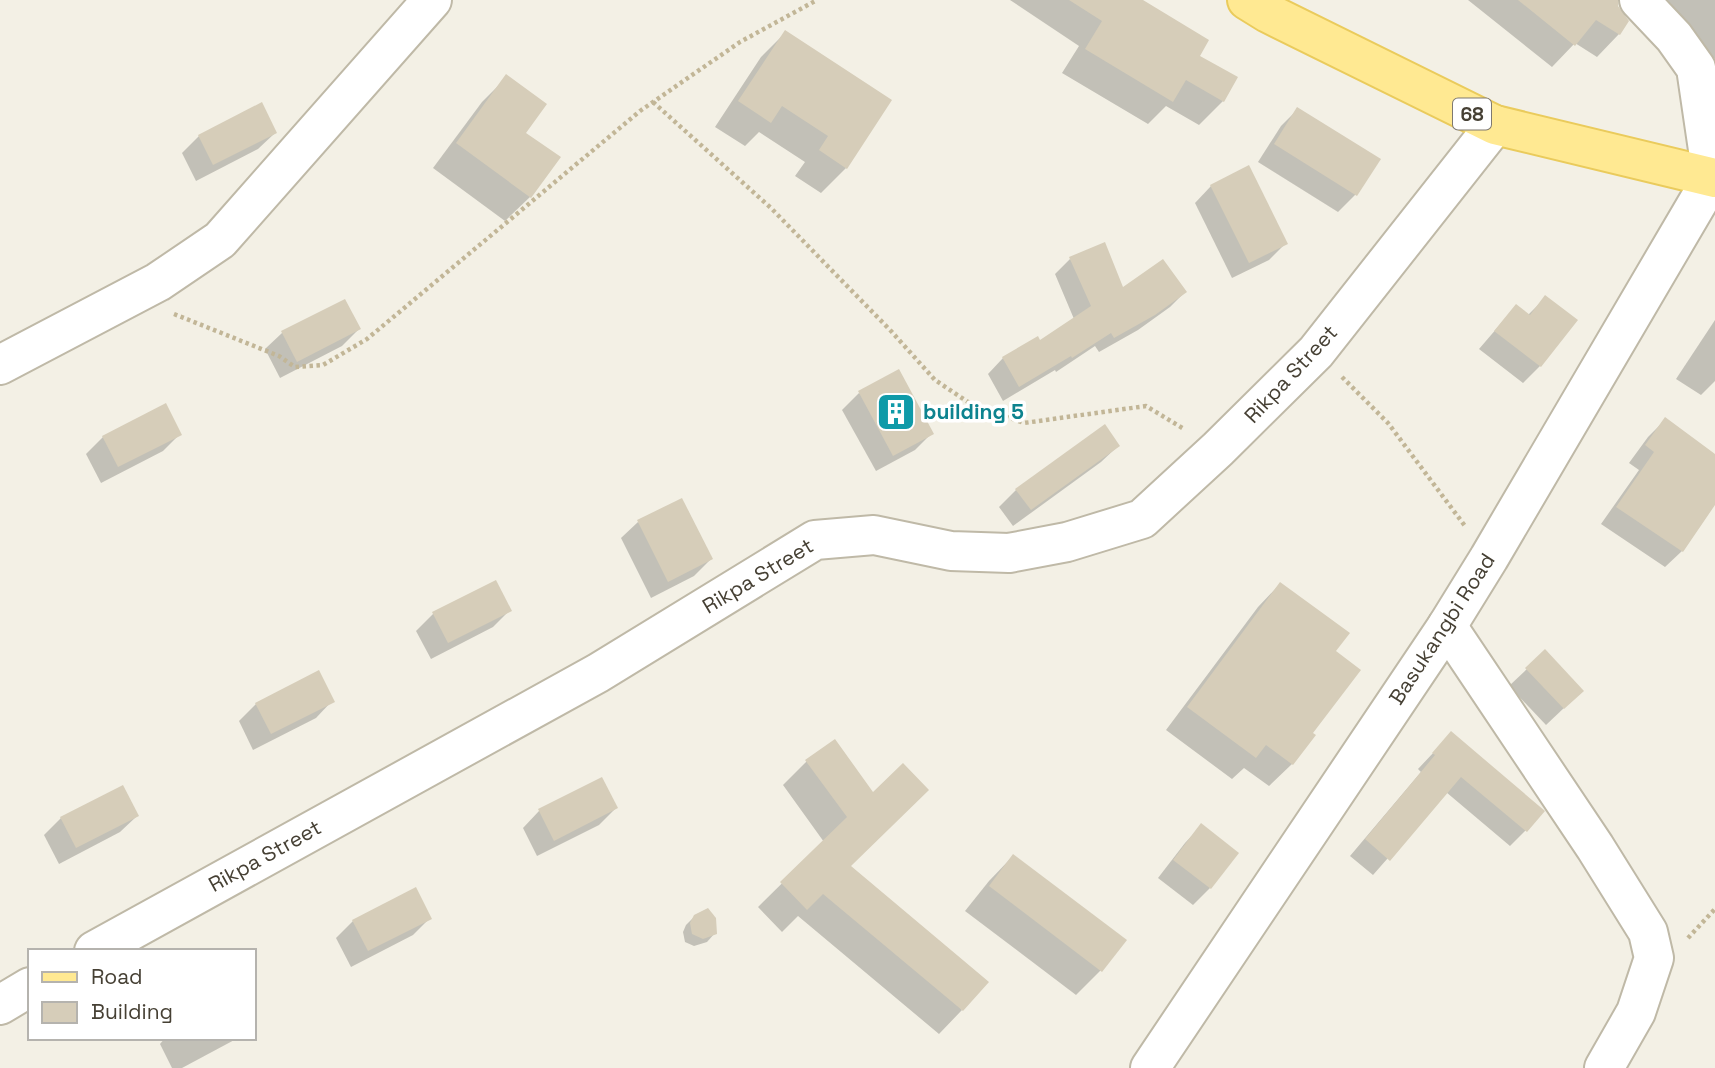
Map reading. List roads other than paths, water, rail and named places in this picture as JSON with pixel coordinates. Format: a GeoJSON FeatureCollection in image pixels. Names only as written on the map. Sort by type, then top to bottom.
{"type":"FeatureCollection","features":[{"type":"Feature","properties":{"kind":"main road","name":"68"},"geometry":{"type":"LineString","coordinates":[[1247,0],[1268,13],[1495,125],[1714,176]]}},
{"type":"Feature","properties":{"kind":"street"},"geometry":{"type":"LineString","coordinates":[[0,365],[158,282],[220,240],[432,0]]}},
{"type":"Feature","properties":{"kind":"street"},"geometry":{"type":"LineString","coordinates":[[1639,0],[1674,37],[1696,68],[1714,176]]}},
{"type":"Feature","properties":{"kind":"street","name":"Rikpa Street"},"geometry":{"type":"LineString","coordinates":[[98,949],[598,673],[815,540],[874,535],[951,551],[1009,553],[1068,542],[1142,519],[1218,449],[1316,352],[1495,125]]}},
{"type":"Feature","properties":{"kind":"street","name":"Basukangbi Road"},"geometry":{"type":"LineString","coordinates":[[1150,1068],[1447,626],[1714,176]]}},
{"type":"Feature","properties":{"kind":"street"},"geometry":{"type":"LineString","coordinates":[[1447,626],[1595,847],[1648,932],[1654,958],[1636,1012],[1604,1068]]}},
{"type":"Feature","properties":{"kind":"street"},"geometry":{"type":"LineString","coordinates":[[0,1005],[28,988]]}},
{"type":"Feature","properties":{"kind":"place","name":"building 5"},"geometry":{"type":"Point","coordinates":[896,412]}}]}
